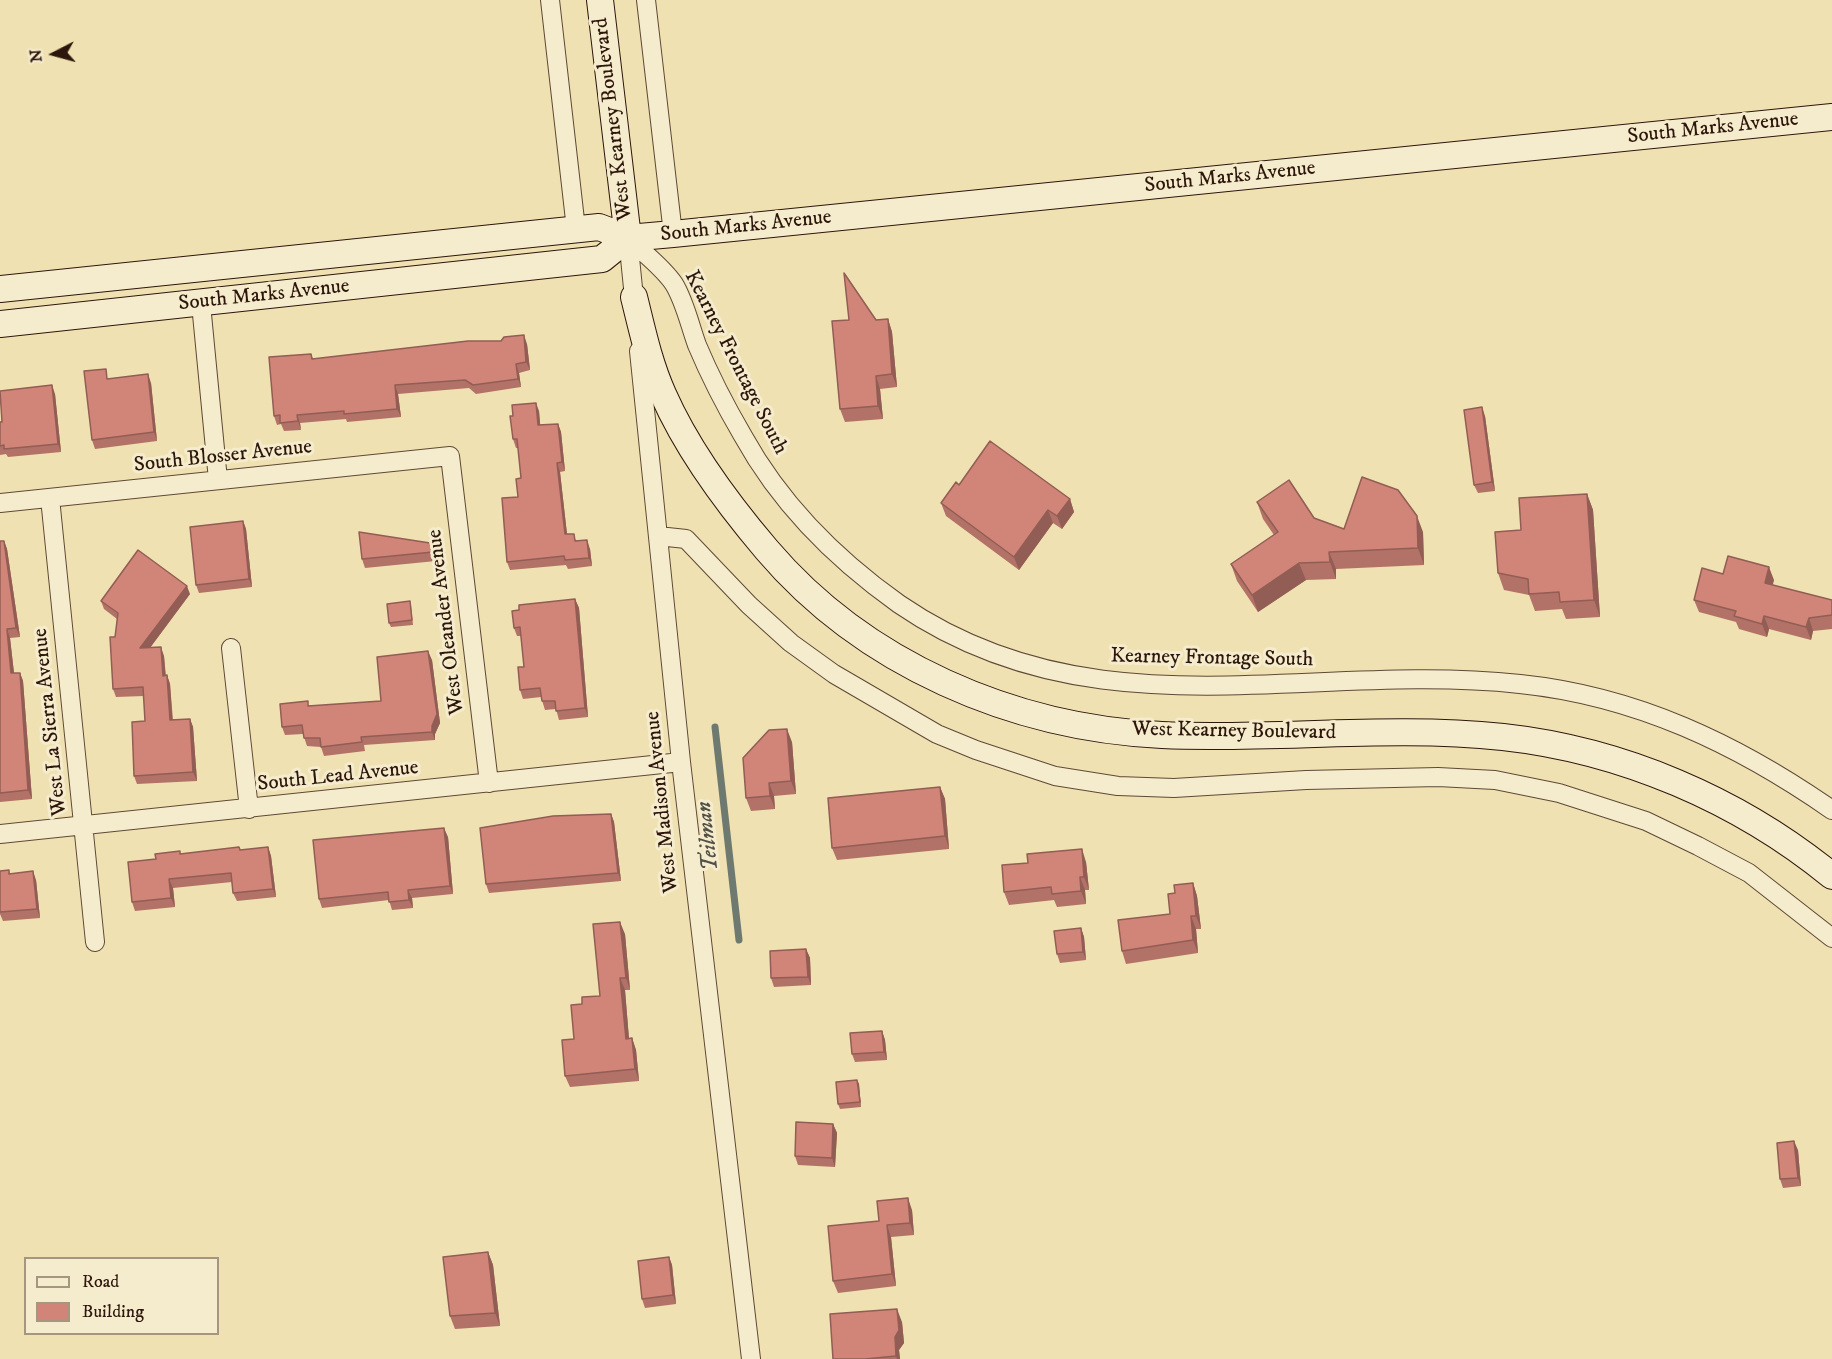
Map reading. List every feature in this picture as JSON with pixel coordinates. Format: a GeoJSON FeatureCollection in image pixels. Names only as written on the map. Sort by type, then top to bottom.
{"type":"FeatureCollection","features":[{"type":"Feature","properties":{"kind":"main road","name":"West Kearney Boulevard"},"geometry":{"type":"LineString","coordinates":[[600,0],[628,238]]}},
{"type":"Feature","properties":{"kind":"main road","name":"South Marks Avenue"},"geometry":{"type":"LineString","coordinates":[[0,289],[599,227],[628,238],[673,234],[1832,117]]}},
{"type":"Feature","properties":{"kind":"main road","name":"South Marks Avenue"},"geometry":{"type":"LineString","coordinates":[[0,324],[602,259],[628,238]]}},
{"type":"Feature","properties":{"kind":"main road","name":"West Kearney Boulevard"},"geometry":{"type":"LineString","coordinates":[[634,297],[663,394],[695,453],[738,516],[814,601],[888,653],[936,678],[990,702],[1044,717],[1128,732],[1208,736],[1425,733],[1505,738],[1578,750],[1652,773],[1724,805],[1778,836],[1832,876]]}},
{"type":"Feature","properties":{"kind":"street"},"geometry":{"type":"LineString","coordinates":[[550,0],[576,229]]}},
{"type":"Feature","properties":{"kind":"street"},"geometry":{"type":"LineString","coordinates":[[646,0],[673,234]]}},
{"type":"Feature","properties":{"kind":"street","name":"West Madison Avenue"},"geometry":{"type":"LineString","coordinates":[[628,238],[681,762],[751,1359]]}},
{"type":"Feature","properties":{"kind":"street","name":"Kearney Frontage South"},"geometry":{"type":"LineString","coordinates":[[628,238],[674,284],[699,350],[744,438],[767,474],[820,537],[862,576],[902,606],[993,654],[1080,678],[1140,685],[1217,686],[1455,679],[1522,684],[1586,695],[1653,714],[1733,748],[1779,773],[1832,810]]}},
{"type":"Feature","properties":{"kind":"street"},"geometry":{"type":"LineString","coordinates":[[201,304],[218,480]]}},
{"type":"Feature","properties":{"kind":"street","name":"South Blosser Avenue"},"geometry":{"type":"LineString","coordinates":[[0,503],[450,456]]}},
{"type":"Feature","properties":{"kind":"street","name":"West Oleander Avenue"},"geometry":{"type":"LineString","coordinates":[[450,456],[489,783]]}},
{"type":"Feature","properties":{"kind":"street","name":"West La Sierra Avenue"},"geometry":{"type":"LineString","coordinates":[[50,498],[95,942]]}},
{"type":"Feature","properties":{"kind":"street"},"geometry":{"type":"LineString","coordinates":[[658,536],[686,539],[783,636],[834,674],[937,734],[976,750],[1055,776],[1118,786],[1174,789],[1306,780],[1438,777],[1495,780],[1559,793],[1646,821],[1708,851],[1749,873],[1832,938]]}},
{"type":"Feature","properties":{"kind":"street"},"geometry":{"type":"LineString","coordinates":[[231,648],[249,809]]}},
{"type":"Feature","properties":{"kind":"street","name":"South Lead Avenue"},"geometry":{"type":"LineString","coordinates":[[0,834],[681,762]]}},
{"type":"Feature","properties":{"kind":"building"},"geometry":{"type":"Polygon","coordinates":[[[844,273],[876,320],[888,319],[892,374],[876,376],[878,406],[840,409],[832,321],[849,320],[844,273]]]}},
{"type":"Feature","properties":{"kind":"building"},"geometry":{"type":"Polygon","coordinates":[[[524,335],[526,362],[516,364],[518,379],[473,385],[465,380],[395,385],[397,409],[344,414],[344,411],[297,415],[298,421],[280,423],[280,415],[274,416],[269,357],[311,354],[312,359],[468,341],[501,341],[504,337],[524,335]]]}},
{"type":"Feature","properties":{"kind":"building"},"geometry":{"type":"Polygon","coordinates":[[[106,369],[107,379],[148,374],[154,432],[92,440],[84,371],[106,369]]]}},
{"type":"Feature","properties":{"kind":"building"},"geometry":{"type":"Polygon","coordinates":[[[52,385],[58,444],[4,449],[4,445],[0,446],[0,422],[2,422],[0,391],[52,385]]]}},
{"type":"Feature","properties":{"kind":"building"},"geometry":{"type":"Polygon","coordinates":[[[536,403],[538,425],[558,424],[562,462],[557,463],[565,534],[574,534],[575,541],[587,540],[589,558],[565,560],[564,556],[507,562],[502,498],[518,497],[516,479],[521,478],[517,439],[513,439],[510,416],[513,416],[512,405],[536,403]]]}},
{"type":"Feature","properties":{"kind":"building"},"geometry":{"type":"Polygon","coordinates":[[[1482,407],[1492,482],[1474,485],[1464,410],[1482,407]]]}},
{"type":"Feature","properties":{"kind":"building"},"geometry":{"type":"Polygon","coordinates":[[[990,441],[1070,499],[1057,516],[1048,510],[1014,557],[941,503],[956,482],[959,485],[990,441]]]}},
{"type":"Feature","properties":{"kind":"building"},"geometry":{"type":"Polygon","coordinates":[[[1362,477],[1398,490],[1417,516],[1418,548],[1329,552],[1330,562],[1299,563],[1252,595],[1231,564],[1278,532],[1257,502],[1289,480],[1314,518],[1344,529],[1362,477]]]}},
{"type":"Feature","properties":{"kind":"building"},"geometry":{"type":"Polygon","coordinates":[[[1587,494],[1594,600],[1560,602],[1559,592],[1529,594],[1528,579],[1498,573],[1495,532],[1521,530],[1519,498],[1587,494]]]}},
{"type":"Feature","properties":{"kind":"building"},"geometry":{"type":"Polygon","coordinates":[[[243,521],[249,579],[196,585],[190,527],[243,521]]]}},
{"type":"Feature","properties":{"kind":"building"},"geometry":{"type":"Polygon","coordinates":[[[359,532],[443,545],[443,551],[362,559],[359,532]]]}},
{"type":"Feature","properties":{"kind":"building"},"geometry":{"type":"Polygon","coordinates":[[[0,541],[4,541],[16,628],[7,629],[11,673],[20,673],[28,790],[0,793],[0,541]]]}},
{"type":"Feature","properties":{"kind":"building"},"geometry":{"type":"Polygon","coordinates":[[[138,550],[187,586],[140,648],[161,647],[163,676],[167,675],[170,720],[190,719],[193,772],[134,776],[132,722],[145,721],[143,687],[113,689],[110,637],[115,637],[118,613],[101,601],[138,550]]]}},
{"type":"Feature","properties":{"kind":"building"},"geometry":{"type":"Polygon","coordinates":[[[1728,556],[1769,567],[1765,583],[1832,600],[1832,615],[1809,618],[1806,627],[1764,616],[1762,624],[1734,616],[1736,611],[1694,600],[1702,568],[1723,574],[1728,556]]]}},
{"type":"Feature","properties":{"kind":"building"},"geometry":{"type":"Polygon","coordinates":[[[575,599],[585,708],[556,711],[555,701],[542,701],[540,688],[520,690],[518,667],[524,667],[520,627],[514,628],[512,611],[519,610],[519,605],[575,599]]]}},
{"type":"Feature","properties":{"kind":"building"},"geometry":{"type":"Polygon","coordinates":[[[410,601],[412,620],[389,623],[387,604],[410,601]]]}},
{"type":"Feature","properties":{"kind":"building"},"geometry":{"type":"Polygon","coordinates":[[[428,651],[437,714],[432,732],[361,737],[362,742],[321,747],[320,738],[304,738],[302,725],[282,727],[280,704],[308,701],[308,706],[381,701],[377,657],[428,651]]]}},
{"type":"Feature","properties":{"kind":"building"},"geometry":{"type":"Polygon","coordinates":[[[787,729],[791,781],[769,783],[770,796],[746,798],[743,758],[769,730],[787,729]]]}},
{"type":"Feature","properties":{"kind":"building"},"geometry":{"type":"Polygon","coordinates":[[[940,787],[945,836],[832,848],[828,798],[940,787]]]}},
{"type":"Feature","properties":{"kind":"building"},"geometry":{"type":"Polygon","coordinates":[[[611,814],[618,873],[486,884],[480,828],[553,816],[611,814]]]}},
{"type":"Feature","properties":{"kind":"building"},"geometry":{"type":"Polygon","coordinates":[[[444,828],[450,886],[408,890],[409,900],[389,902],[388,892],[319,899],[313,840],[444,828]]]}},
{"type":"Feature","properties":{"kind":"building"},"geometry":{"type":"Polygon","coordinates":[[[239,847],[240,850],[268,847],[273,889],[233,893],[231,873],[169,879],[171,898],[132,902],[128,862],[156,859],[155,854],[180,851],[180,854],[239,847]]]}},
{"type":"Feature","properties":{"kind":"building"},"geometry":{"type":"Polygon","coordinates":[[[1082,849],[1084,877],[1080,877],[1081,891],[1052,894],[1051,887],[1004,892],[1002,865],[1028,863],[1027,854],[1082,849]]]}},
{"type":"Feature","properties":{"kind":"building"},"geometry":{"type":"Polygon","coordinates":[[[9,870],[9,874],[33,871],[37,909],[0,912],[0,871],[9,870]]]}},
{"type":"Feature","properties":{"kind":"building"},"geometry":{"type":"Polygon","coordinates":[[[1193,883],[1196,916],[1191,916],[1193,940],[1122,951],[1118,920],[1170,914],[1168,894],[1175,893],[1174,885],[1193,883]]]}},
{"type":"Feature","properties":{"kind":"building"},"geometry":{"type":"Polygon","coordinates":[[[620,922],[626,978],[620,978],[626,1039],[632,1038],[635,1069],[565,1076],[562,1040],[574,1039],[571,1005],[582,1004],[582,997],[600,996],[593,924],[620,922]]]}},
{"type":"Feature","properties":{"kind":"building"},"geometry":{"type":"Polygon","coordinates":[[[1081,928],[1083,952],[1057,954],[1054,931],[1081,928]]]}},
{"type":"Feature","properties":{"kind":"building"},"geometry":{"type":"Polygon","coordinates":[[[806,949],[808,977],[771,978],[770,951],[806,949]]]}},
{"type":"Feature","properties":{"kind":"building"},"geometry":{"type":"Polygon","coordinates":[[[882,1031],[884,1052],[852,1054],[850,1033],[882,1031]]]}},
{"type":"Feature","properties":{"kind":"building"},"geometry":{"type":"Polygon","coordinates":[[[857,1080],[860,1102],[838,1104],[836,1082],[857,1080]]]}},
{"type":"Feature","properties":{"kind":"building"},"geometry":{"type":"Polygon","coordinates":[[[796,1122],[833,1124],[832,1158],[795,1156],[796,1122]]]}},
{"type":"Feature","properties":{"kind":"building"},"geometry":{"type":"Polygon","coordinates":[[[1794,1141],[1798,1178],[1780,1179],[1777,1143],[1794,1141]]]}},
{"type":"Feature","properties":{"kind":"building"},"geometry":{"type":"Polygon","coordinates":[[[908,1198],[910,1223],[887,1225],[892,1274],[833,1281],[828,1226],[879,1221],[877,1201],[908,1198]]]}},
{"type":"Feature","properties":{"kind":"building"},"geometry":{"type":"Polygon","coordinates":[[[488,1252],[495,1313],[450,1316],[443,1257],[488,1252]]]}},
{"type":"Feature","properties":{"kind":"building"},"geometry":{"type":"Polygon","coordinates":[[[669,1257],[673,1295],[642,1299],[638,1261],[669,1257]]]}},
{"type":"Feature","properties":{"kind":"building"},"geometry":{"type":"Polygon","coordinates":[[[897,1309],[899,1330],[895,1337],[896,1356],[833,1359],[830,1314],[897,1309]]]}},
{"type":"Feature","properties":{"kind":"waterway","name":"Teilman"},"geometry":{"type":"LineString","coordinates":[[715,727],[739,940]]}}]}
